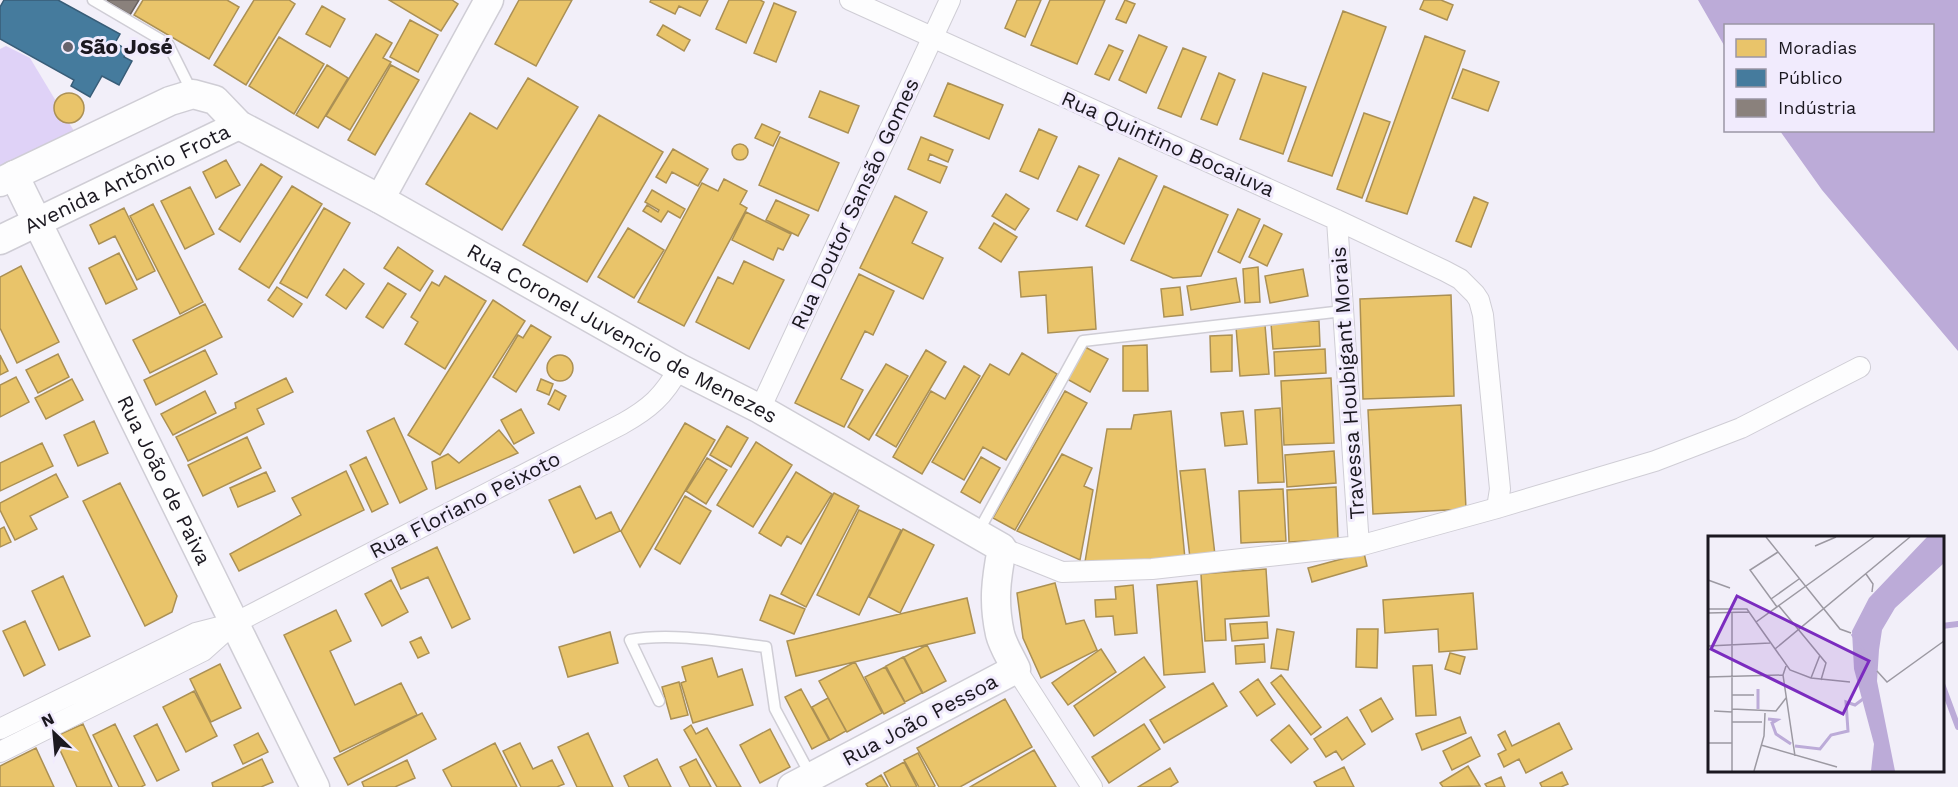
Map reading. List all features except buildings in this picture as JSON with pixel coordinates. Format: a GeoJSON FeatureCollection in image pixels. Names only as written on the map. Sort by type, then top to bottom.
{"type":"FeatureCollection","features":[{"type":"Feature","properties":{"kind":"street"},"geometry":{"type":"LineString","coordinates":[[380,199],[489,0]]}},
{"type":"Feature","properties":{"kind":"street","name":"Rua Quintino Bocaiuva"},"geometry":{"type":"LineString","coordinates":[[850,0],[1337,220],[1460,279],[1479,300],[1483,315],[1500,489],[1497,508]]}},
{"type":"Feature","properties":{"kind":"street","name":"Rua Doutor Sansão Gomes"},"geometry":{"type":"LineString","coordinates":[[760,409],[950,0]]}},
{"type":"Feature","properties":{"kind":"street","name":"Avenida Antônio Frota"},"geometry":{"type":"LineString","coordinates":[[0,240],[238,125],[215,100],[193,94]]}},
{"type":"Feature","properties":{"kind":"street"},"geometry":{"type":"LineString","coordinates":[[7,179],[170,101],[193,94]]}},
{"type":"Feature","properties":{"kind":"street","name":"Rua Coronel Juvencio de Menezes"},"geometry":{"type":"LineString","coordinates":[[238,125],[380,199],[679,368],[760,409],[1002,548]]}},
{"type":"Feature","properties":{"kind":"street","name":"Rua João de Paiva"},"geometry":{"type":"LineString","coordinates":[[7,179],[37,221],[315,787]]}},
{"type":"Feature","properties":{"kind":"street","name":"Travessa Houbigant Morais"},"geometry":{"type":"LineString","coordinates":[[1337,220],[1359,546]]}},
{"type":"Feature","properties":{"kind":"street"},"geometry":{"type":"LineString","coordinates":[[1092,787],[1016,669],[1000,636],[995,584],[1002,548],[1062,572],[1152,569],[1359,546],[1497,508],[1686,450],[1770,414],[1860,367]]}},
{"type":"Feature","properties":{"kind":"street","name":"Rua Floriano Peixoto"},"geometry":{"type":"LineString","coordinates":[[0,729],[196,633],[235,623],[639,414],[654,404],[667,390],[679,368]]}},
{"type":"Feature","properties":{"kind":"street","name":"Rua Floriano Peixoto"},"geometry":{"type":"LineString","coordinates":[[0,752],[203,651],[235,623]]}},
{"type":"Feature","properties":{"kind":"street","name":"Rua João Pessoa"},"geometry":{"type":"LineString","coordinates":[[802,782],[1016,669]]}},
{"type":"Feature","properties":{"kind":"lane"},"geometry":{"type":"LineString","coordinates":[[93,0],[168,44],[193,94]]}},
{"type":"Feature","properties":{"kind":"lane"},"geometry":{"type":"LineString","coordinates":[[977,534],[1083,341],[1344,311]]}},
{"type":"Feature","properties":{"kind":"lane"},"geometry":{"type":"LineString","coordinates":[[659,701],[630,640],[645,637],[713,640],[766,647],[775,709],[802,782]]}},
{"type":"Feature","properties":{"kind":"shaded area"},"geometry":{"type":"Polygon","coordinates":[[[1698,0],[1958,0],[1958,351],[1822,190],[1781,132],[1934,132],[1934,24],[1724,24],[1724,45],[1698,0]]]}},
{"type":"Feature","properties":{"kind":"shaded area"},"geometry":{"type":"Polygon","coordinates":[[[6,46],[30,58],[74,131],[0,168],[0,49],[6,46]]]}},
{"type":"Feature","properties":{"kind":"waterway"},"geometry":{"type":"LineString","coordinates":[[1943,626],[1958,624]]}},
{"type":"Feature","properties":{"kind":"waterway"},"geometry":{"type":"LineString","coordinates":[[1943,687],[1958,727]]}},
{"type":"Feature","properties":{"kind":"place","name":"São José"},"geometry":{"type":"Point","coordinates":[68,47]}}]}
